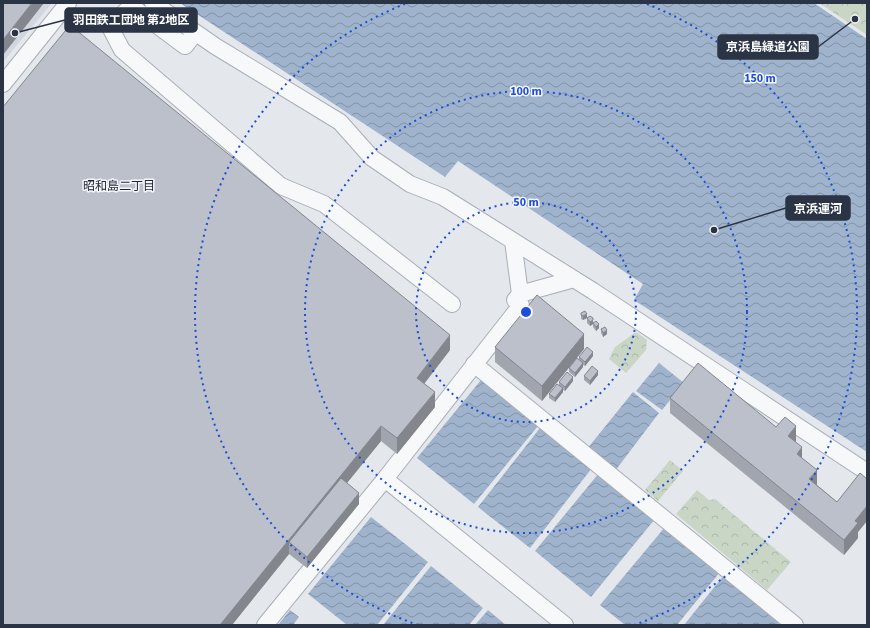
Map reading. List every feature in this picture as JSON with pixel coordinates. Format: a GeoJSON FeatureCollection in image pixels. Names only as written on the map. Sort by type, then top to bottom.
{"type":"FeatureCollection","features":[{"type":"Feature","properties":{"kind":"lane"},"geometry":{"type":"LineString","coordinates":[[3,84],[68,3]]}},
{"type":"Feature","properties":{"kind":"lane"},"geometry":{"type":"LineString","coordinates":[[153,3],[214,46],[340,122],[372,158],[410,184],[443,197],[574,279],[867,472]]}},
{"type":"Feature","properties":{"kind":"lane"},"geometry":{"type":"LineString","coordinates":[[195,33],[185,46],[131,6],[110,28],[122,50],[281,186],[324,204],[452,304]]}},
{"type":"Feature","properties":{"kind":"lane"},"geometry":{"type":"LineString","coordinates":[[265,625],[385,478],[521,305],[517,297],[513,241]]}},
{"type":"Feature","properties":{"kind":"lane"},"geometry":{"type":"LineString","coordinates":[[433,399],[517,297],[574,279]]}},
{"type":"Feature","properties":{"kind":"lane"},"geometry":{"type":"LineString","coordinates":[[474,364],[795,625]]}},
{"type":"Feature","properties":{"kind":"lane"},"geometry":{"type":"LineString","coordinates":[[385,478],[565,625]]}},
{"type":"Feature","properties":{"kind":"shaded area"},"geometry":{"type":"Polygon","coordinates":[[[3,3],[52,3],[3,62],[3,3]]]}},
{"type":"Feature","properties":{"kind":"green space"},"geometry":{"type":"Polygon","coordinates":[[[819,3],[867,3],[867,35],[819,3]]]}},
{"type":"Feature","properties":{"kind":"green space"},"geometry":{"type":"Polygon","coordinates":[[[636,332],[647,340],[646,350],[626,373],[609,359],[615,347],[636,332]]]}},
{"type":"Feature","properties":{"kind":"green space"},"geometry":{"type":"Polygon","coordinates":[[[670,460],[683,471],[658,501],[645,490],[670,460]]]}},
{"type":"Feature","properties":{"kind":"green space"},"geometry":{"type":"Polygon","coordinates":[[[697,490],[709,500],[715,499],[791,562],[767,590],[676,514],[697,490]]]}},
{"type":"Feature","properties":{"kind":"water"},"geometry":{"type":"Polygon","coordinates":[[[180,3],[814,3],[867,39],[867,452],[634,300],[643,284],[458,161],[445,177],[180,3]]]}},
{"type":"Feature","properties":{"kind":"water"},"geometry":{"type":"Polygon","coordinates":[[[659,363],[684,383],[662,410],[636,391],[659,363]]]}},
{"type":"Feature","properties":{"kind":"water"},"geometry":{"type":"Polygon","coordinates":[[[481,380],[538,426],[474,504],[417,458],[481,380]]]}},
{"type":"Feature","properties":{"kind":"water"},"geometry":{"type":"Polygon","coordinates":[[[633,392],[659,413],[615,471],[587,449],[633,392]]]}},
{"type":"Feature","properties":{"kind":"water"},"geometry":{"type":"Polygon","coordinates":[[[540,428],[592,468],[530,548],[478,507],[540,428]]]}},
{"type":"Feature","properties":{"kind":"water"},"geometry":{"type":"Polygon","coordinates":[[[599,473],[655,519],[591,597],[535,551],[599,473]]]}},
{"type":"Feature","properties":{"kind":"water"},"geometry":{"type":"Polygon","coordinates":[[[371,517],[428,562],[377,625],[347,625],[308,594],[371,517]]]}},
{"type":"Feature","properties":{"kind":"water"},"geometry":{"type":"Polygon","coordinates":[[[665,527],[720,572],[677,625],[625,625],[600,605],[665,527]]]}},
{"type":"Feature","properties":{"kind":"water"},"geometry":{"type":"Polygon","coordinates":[[[431,566],[483,608],[469,625],[383,625],[431,566]]]}},
{"type":"Feature","properties":{"kind":"water"},"geometry":{"type":"Polygon","coordinates":[[[724,575],[781,621],[777,625],[684,625],[724,575]]]}},
{"type":"Feature","properties":{"kind":"water"},"geometry":{"type":"Polygon","coordinates":[[[290,610],[299,617],[293,625],[278,625],[290,610]]]}},
{"type":"Feature","properties":{"kind":"water"},"geometry":{"type":"Polygon","coordinates":[[[488,610],[506,625],[475,625],[488,610]]]}},
{"type":"Feature","properties":{"kind":"building"},"geometry":{"type":"Polygon","coordinates":[[[3,3],[32,3],[3,40],[3,3]]]}},
{"type":"Feature","properties":{"kind":"building"},"geometry":{"type":"Polygon","coordinates":[[[70,25],[450,335],[417,378],[435,392],[397,438],[381,426],[220,625],[3,625],[3,107],[70,25]]]}},
{"type":"Feature","properties":{"kind":"building"},"geometry":{"type":"Polygon","coordinates":[[[537,295],[584,334],[542,386],[495,347],[537,295]]]}},
{"type":"Feature","properties":{"kind":"building"},"geometry":{"type":"Polygon","coordinates":[[[585,311],[587,314],[583,316],[581,315],[581,313],[585,311]]]}},
{"type":"Feature","properties":{"kind":"building"},"geometry":{"type":"Polygon","coordinates":[[[590,316],[593,320],[590,322],[587,318],[590,316]]]}},
{"type":"Feature","properties":{"kind":"building"},"geometry":{"type":"Polygon","coordinates":[[[596,321],[599,324],[596,327],[593,323],[596,321]]]}},
{"type":"Feature","properties":{"kind":"building"},"geometry":{"type":"Polygon","coordinates":[[[605,327],[607,330],[603,333],[601,329],[605,327]]]}},
{"type":"Feature","properties":{"kind":"building"},"geometry":{"type":"Polygon","coordinates":[[[587,347],[593,352],[585,362],[579,357],[587,347]]]}},
{"type":"Feature","properties":{"kind":"building"},"geometry":{"type":"Polygon","coordinates":[[[577,358],[583,363],[575,373],[569,368],[577,358]]]}},
{"type":"Feature","properties":{"kind":"building"},"geometry":{"type":"Polygon","coordinates":[[[698,363],[776,427],[785,417],[796,426],[788,436],[802,447],[797,454],[817,470],[809,479],[837,502],[860,473],[867,479],[867,506],[855,521],[858,523],[844,540],[670,398],[698,363]]]}},
{"type":"Feature","properties":{"kind":"building"},"geometry":{"type":"Polygon","coordinates":[[[592,366],[598,371],[590,381],[584,376],[592,366]]]}},
{"type":"Feature","properties":{"kind":"building"},"geometry":{"type":"Polygon","coordinates":[[[567,372],[573,377],[565,387],[559,382],[567,372]]]}},
{"type":"Feature","properties":{"kind":"building"},"geometry":{"type":"Polygon","coordinates":[[[557,384],[563,388],[555,398],[549,394],[557,384]]]}},
{"type":"Feature","properties":{"kind":"building"},"geometry":{"type":"Polygon","coordinates":[[[341,478],[359,493],[307,557],[289,542],[341,478]]]}},
{"type":"Feature","properties":{"kind":"place","name":"京浜島緑道公園"},"geometry":{"type":"Point","coordinates":[855,19]}},
{"type":"Feature","properties":{"kind":"place","name":"羽田鉄工団地 第2地区"},"geometry":{"type":"Point","coordinates":[15,33]}},
{"type":"Feature","properties":{"kind":"place","name":"京浜運河"},"geometry":{"type":"Point","coordinates":[714,230]}},
{"type":"Feature","properties":{"kind":"district","name":"昭和島二丁目"},"geometry":{"type":"Point","coordinates":[119,186]}}]}
